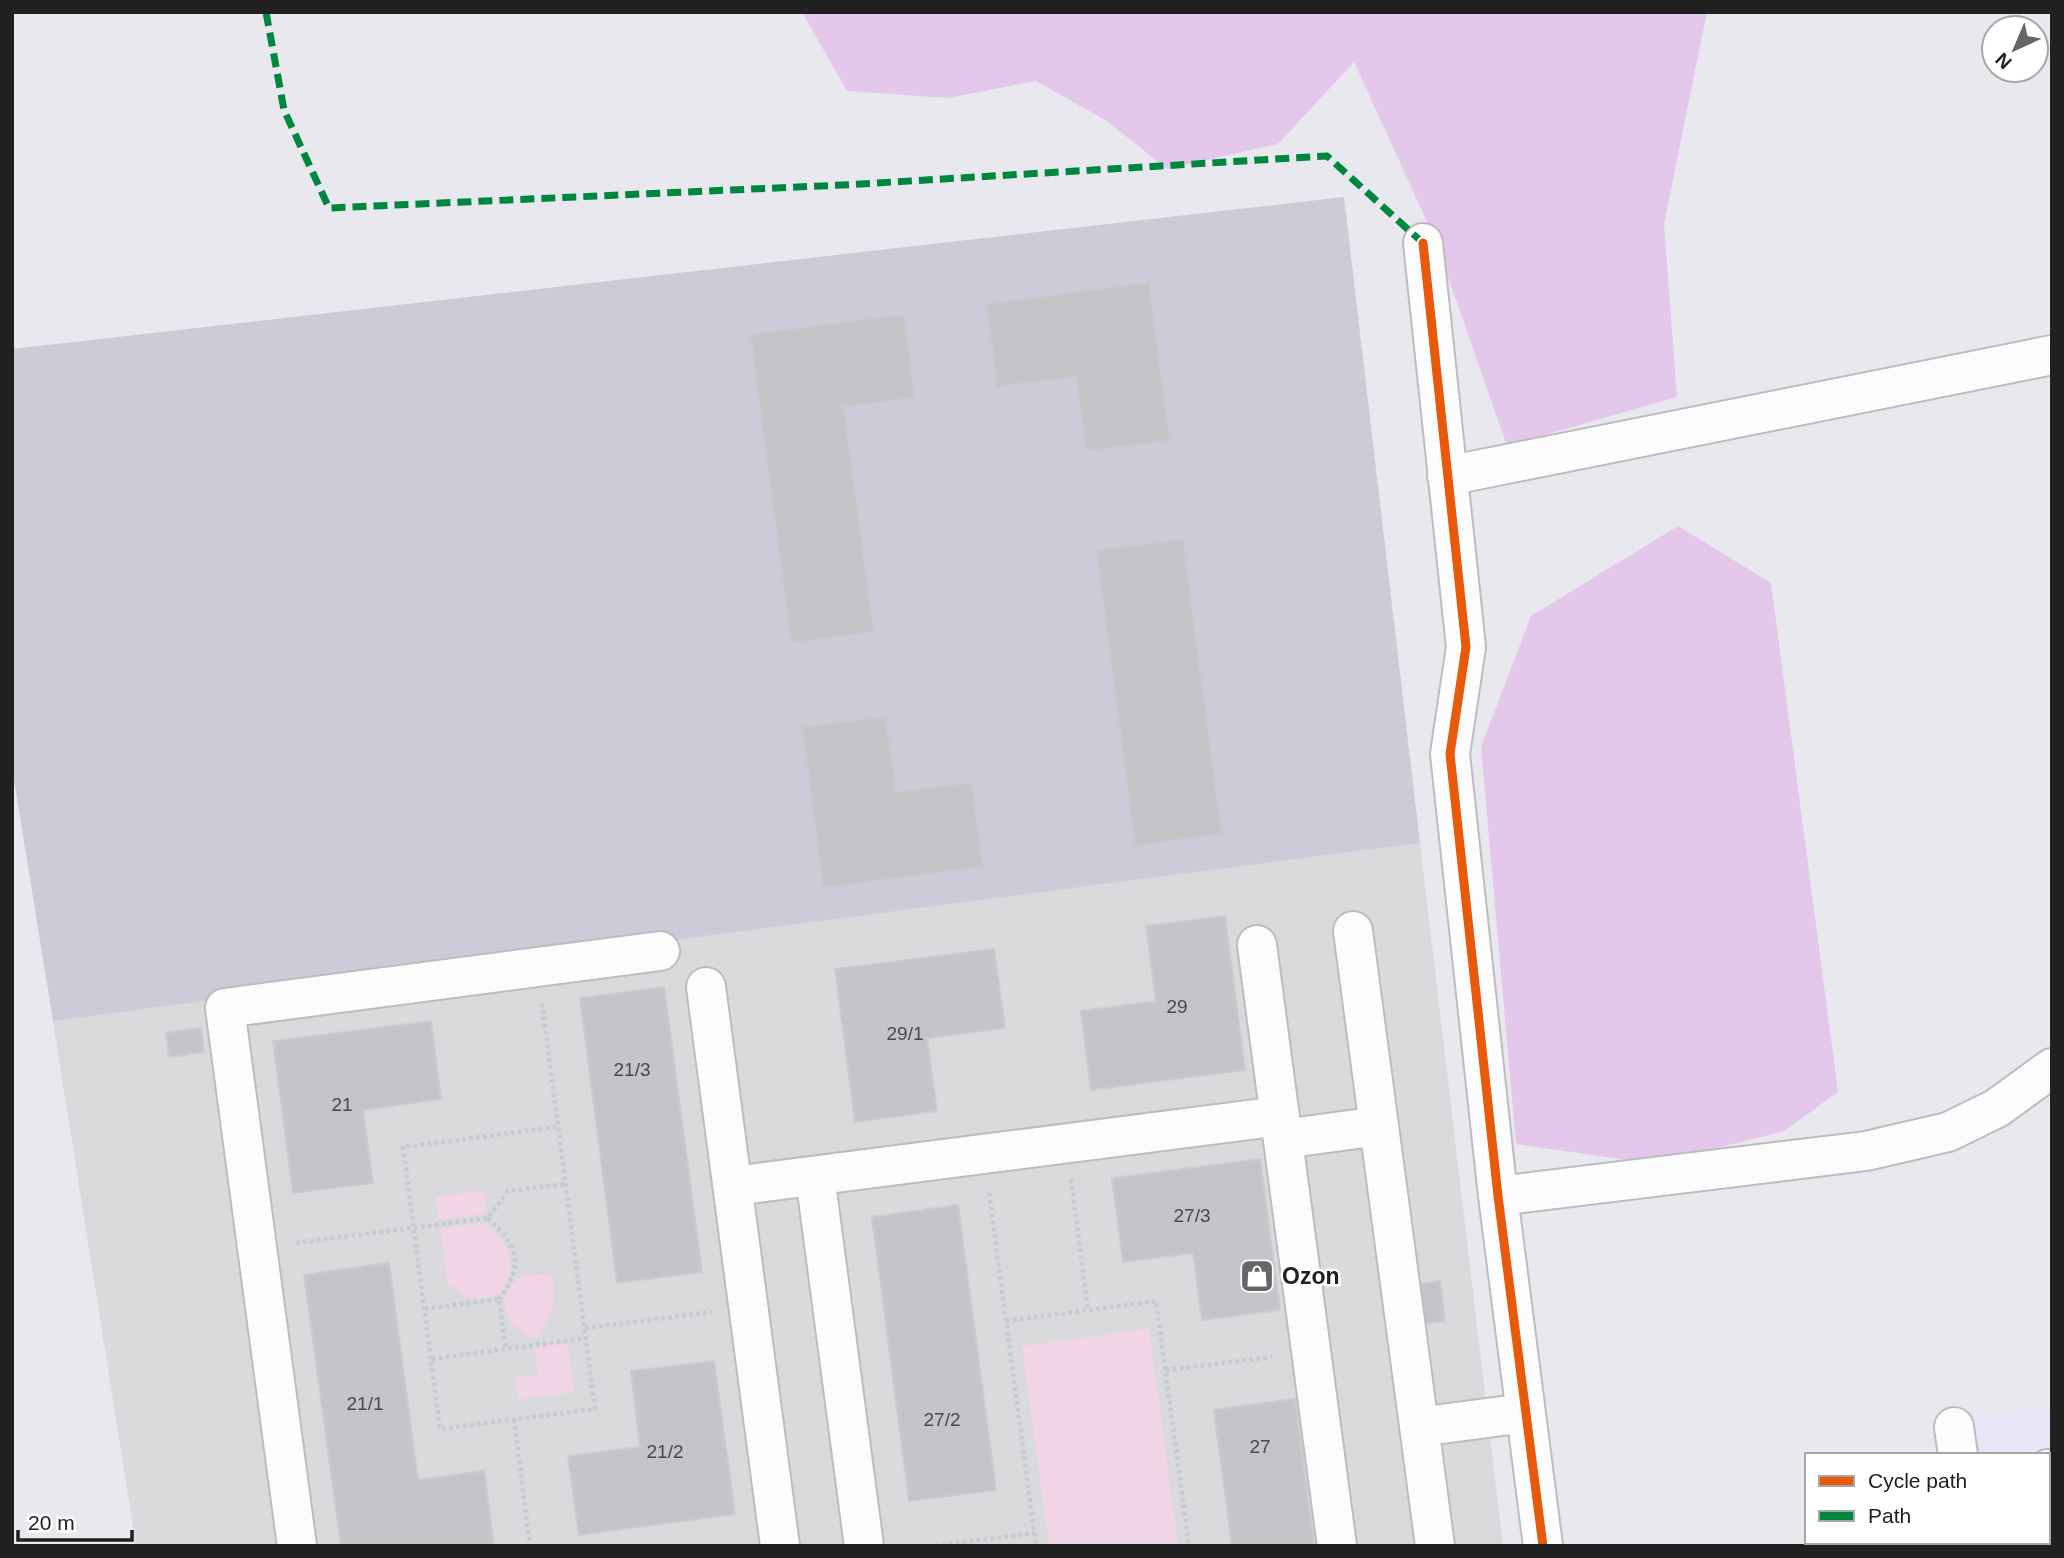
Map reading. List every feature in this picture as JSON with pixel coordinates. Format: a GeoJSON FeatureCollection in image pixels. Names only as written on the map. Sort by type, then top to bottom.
{"type":"FeatureCollection","features":[{"type":"Feature","properties":{"kind":"street"},"geometry":{"type":"LineString","coordinates":[[1423,243],[1466,647],[1450,754],[1498,1196],[1542,1546]]}},
{"type":"Feature","properties":{"kind":"street"},"geometry":{"type":"LineString","coordinates":[[1447,476],[2052,355]]}},
{"type":"Feature","properties":{"kind":"street"},"geometry":{"type":"LineString","coordinates":[[1353,931],[1435,1546]]}},
{"type":"Feature","properties":{"kind":"street"},"geometry":{"type":"LineString","coordinates":[[1257,945],[1337,1546]]}},
{"type":"Feature","properties":{"kind":"street"},"geometry":{"type":"LineString","coordinates":[[297,1546],[225,1008],[660,951]]}},
{"type":"Feature","properties":{"kind":"street"},"geometry":{"type":"LineString","coordinates":[[706,987],[780,1546]]}},
{"type":"Feature","properties":{"kind":"street"},"geometry":{"type":"LineString","coordinates":[[1498,1196],[1866,1151],[1921,1139],[1948,1132],[1997,1108],[2052,1068]]}},
{"type":"Feature","properties":{"kind":"street"},"geometry":{"type":"LineString","coordinates":[[733,1186],[1282,1127],[1379,1126]]}},
{"type":"Feature","properties":{"kind":"street"},"geometry":{"type":"LineString","coordinates":[[815,1176],[864,1546]]}},
{"type":"Feature","properties":{"kind":"street"},"geometry":{"type":"LineString","coordinates":[[1419,1427],[1524,1413]]}},
{"type":"Feature","properties":{"kind":"path"},"geometry":{"type":"LineString","coordinates":[[540,993],[596,1409],[440,1429],[403,1147],[558,1127]]}},
{"type":"Feature","properties":{"kind":"path"},"geometry":{"type":"LineString","coordinates":[[1071,1183],[1088,1310]]}},
{"type":"Feature","properties":{"kind":"path"},"geometry":{"type":"LineString","coordinates":[[299,1242],[488,1218],[508,1191],[566,1184]]}},
{"type":"Feature","properties":{"kind":"path"},"geometry":{"type":"LineString","coordinates":[[989,1194],[1036,1546]]}},
{"type":"Feature","properties":{"kind":"path"},"geometry":{"type":"LineString","coordinates":[[488,1218],[502,1232],[515,1254],[517,1272],[499,1299],[506,1349]]}},
{"type":"Feature","properties":{"kind":"path"},"geometry":{"type":"LineString","coordinates":[[425,1309],[499,1299]]}},
{"type":"Feature","properties":{"kind":"path"},"geometry":{"type":"LineString","coordinates":[[1006,1321],[1156,1301],[1189,1546]]}},
{"type":"Feature","properties":{"kind":"path"},"geometry":{"type":"LineString","coordinates":[[585,1328],[709,1312]]}},
{"type":"Feature","properties":{"kind":"path"},"geometry":{"type":"LineString","coordinates":[[432,1359],[586,1338]]}},
{"type":"Feature","properties":{"kind":"path"},"geometry":{"type":"LineString","coordinates":[[1166,1370],[1275,1357]]}},
{"type":"Feature","properties":{"kind":"path"},"geometry":{"type":"LineString","coordinates":[[514,1419],[530,1546]]}},
{"type":"Feature","properties":{"kind":"path"},"geometry":{"type":"LineString","coordinates":[[935,1546],[1034,1533]]}},
{"type":"Feature","properties":{"kind":"shaded area"},"geometry":{"type":"Polygon","coordinates":[[[802,12],[1707,12],[1664,224],[1677,397],[1507,446],[1434,237],[1354,62],[1278,144],[1167,169],[1107,121],[1036,81],[948,98],[847,91],[802,12]]]}},
{"type":"Feature","properties":{"kind":"shaded area"},"geometry":{"type":"Polygon","coordinates":[[[1344,197],[1420,843],[53,1021],[12,767],[12,349],[1344,197]]]}},
{"type":"Feature","properties":{"kind":"shaded area"},"geometry":{"type":"Polygon","coordinates":[[[1678,526],[1771,583],[1838,1092],[1784,1131],[1655,1164],[1516,1144],[1481,747],[1531,616],[1678,526]]]}},
{"type":"Feature","properties":{"kind":"shaded area"},"geometry":{"type":"Polygon","coordinates":[[[1420,843],[1503,1546],[136,1546],[53,1021],[1420,843]]]}},
{"type":"Feature","properties":{"kind":"shaded area"},"geometry":{"type":"Polygon","coordinates":[[[484,1190],[487,1213],[439,1220],[436,1197],[484,1190]]]}},
{"type":"Feature","properties":{"kind":"shaded area"},"geometry":{"type":"Polygon","coordinates":[[[482,1223],[497,1235],[507,1249],[510,1264],[509,1277],[503,1288],[494,1296],[481,1299],[467,1296],[448,1284],[440,1228],[482,1223]]]}},
{"type":"Feature","properties":{"kind":"shaded area"},"geometry":{"type":"Polygon","coordinates":[[[553,1275],[552,1308],[546,1323],[537,1338],[525,1334],[509,1318],[505,1308],[508,1289],[525,1276],[553,1275]]]}},
{"type":"Feature","properties":{"kind":"shaded area"},"geometry":{"type":"Polygon","coordinates":[[[1149,1329],[1178,1546],[1049,1546],[1022,1346],[1149,1329]]]}},
{"type":"Feature","properties":{"kind":"shaded area"},"geometry":{"type":"Polygon","coordinates":[[[568,1343],[574,1392],[518,1399],[515,1378],[538,1375],[534,1347],[568,1343]]]}},
{"type":"Feature","properties":{"kind":"shaded area"},"geometry":{"type":"Polygon","coordinates":[[[2052,1407],[2052,1546],[1867,1546],[2050,1544],[2050,1453],[1937,1453],[1933,1420],[2052,1407]]]}},
{"type":"Feature","properties":{"kind":"building"},"geometry":{"type":"Polygon","coordinates":[[[1149,282],[1170,441],[1086,451],[1076,377],[997,387],[986,304],[1149,282]]]}},
{"type":"Feature","properties":{"kind":"building"},"geometry":{"type":"Polygon","coordinates":[[[904,314],[915,398],[844,407],[874,632],[791,643],[750,334],[904,314]]]}},
{"type":"Feature","properties":{"kind":"building"},"geometry":{"type":"Polygon","coordinates":[[[1183,539],[1222,834],[1135,846],[1096,550],[1183,539]]]}},
{"type":"Feature","properties":{"kind":"building"},"geometry":{"type":"Polygon","coordinates":[[[886,716],[896,792],[972,782],[983,867],[823,888],[802,727],[886,716]]]}},
{"type":"Feature","properties":{"kind":"building"},"geometry":{"type":"Polygon","coordinates":[[[1225,916],[1245,1070],[1091,1090],[1081,1011],[1156,1001],[1146,926],[1225,916]]]}},
{"type":"Feature","properties":{"kind":"building"},"geometry":{"type":"Polygon","coordinates":[[[994,949],[1005,1028],[927,1038],[937,1111],[855,1122],[835,969],[994,949]]]}},
{"type":"Feature","properties":{"kind":"building"},"geometry":{"type":"Polygon","coordinates":[[[664,987],[702,1272],[617,1283],[580,998],[664,987]]]}},
{"type":"Feature","properties":{"kind":"building"},"geometry":{"type":"Polygon","coordinates":[[[431,1021],[441,1099],[363,1110],[373,1183],[293,1193],[273,1041],[431,1021]]]}},
{"type":"Feature","properties":{"kind":"building"},"geometry":{"type":"Polygon","coordinates":[[[201,1028],[204,1052],[169,1057],[166,1033],[201,1028]]]}},
{"type":"Feature","properties":{"kind":"building"},"geometry":{"type":"Polygon","coordinates":[[[1260,1159],[1280,1310],[1202,1320],[1193,1253],[1123,1262],[1112,1178],[1260,1159]]]}},
{"type":"Feature","properties":{"kind":"building"},"geometry":{"type":"Polygon","coordinates":[[[958,1205],[996,1490],[909,1501],[872,1217],[958,1205]]]}},
{"type":"Feature","properties":{"kind":"building"},"geometry":{"type":"Polygon","coordinates":[[[389,1263],[418,1480],[484,1471],[494,1546],[341,1546],[304,1275],[389,1263]]]}},
{"type":"Feature","properties":{"kind":"building"},"geometry":{"type":"Polygon","coordinates":[[[1440,1281],[1445,1321],[1417,1324],[1412,1285],[1440,1281]]]}},
{"type":"Feature","properties":{"kind":"building"},"geometry":{"type":"Polygon","coordinates":[[[714,1361],[735,1514],[579,1535],[568,1456],[640,1447],[631,1371],[714,1361]]]}},
{"type":"Feature","properties":{"kind":"building"},"geometry":{"type":"Polygon","coordinates":[[[1295,1399],[1314,1546],[1232,1546],[1214,1410],[1295,1399]]]}},
{"type":"Feature","properties":{"kind":"building"},"geometry":{"type":"Polygon","coordinates":[[[2050,1538],[2051,1546],[1976,1546],[2050,1544],[2050,1538]]]}},
{"type":"Feature","properties":{"kind":"marked path"},"geometry":{"type":"LineString","coordinates":[[266,12],[284,110],[329,208],[843,185],[1327,156],[1423,243]]}},
{"type":"Feature","properties":{"kind":"cycle path"},"geometry":{"type":"LineString","coordinates":[[1423,243],[1466,647],[1450,754],[1498,1196],[1543,1546]]}},
{"type":"Feature","properties":{"kind":"place","name":"Ozon"},"geometry":{"type":"Point","coordinates":[1257,1276]}}]}
